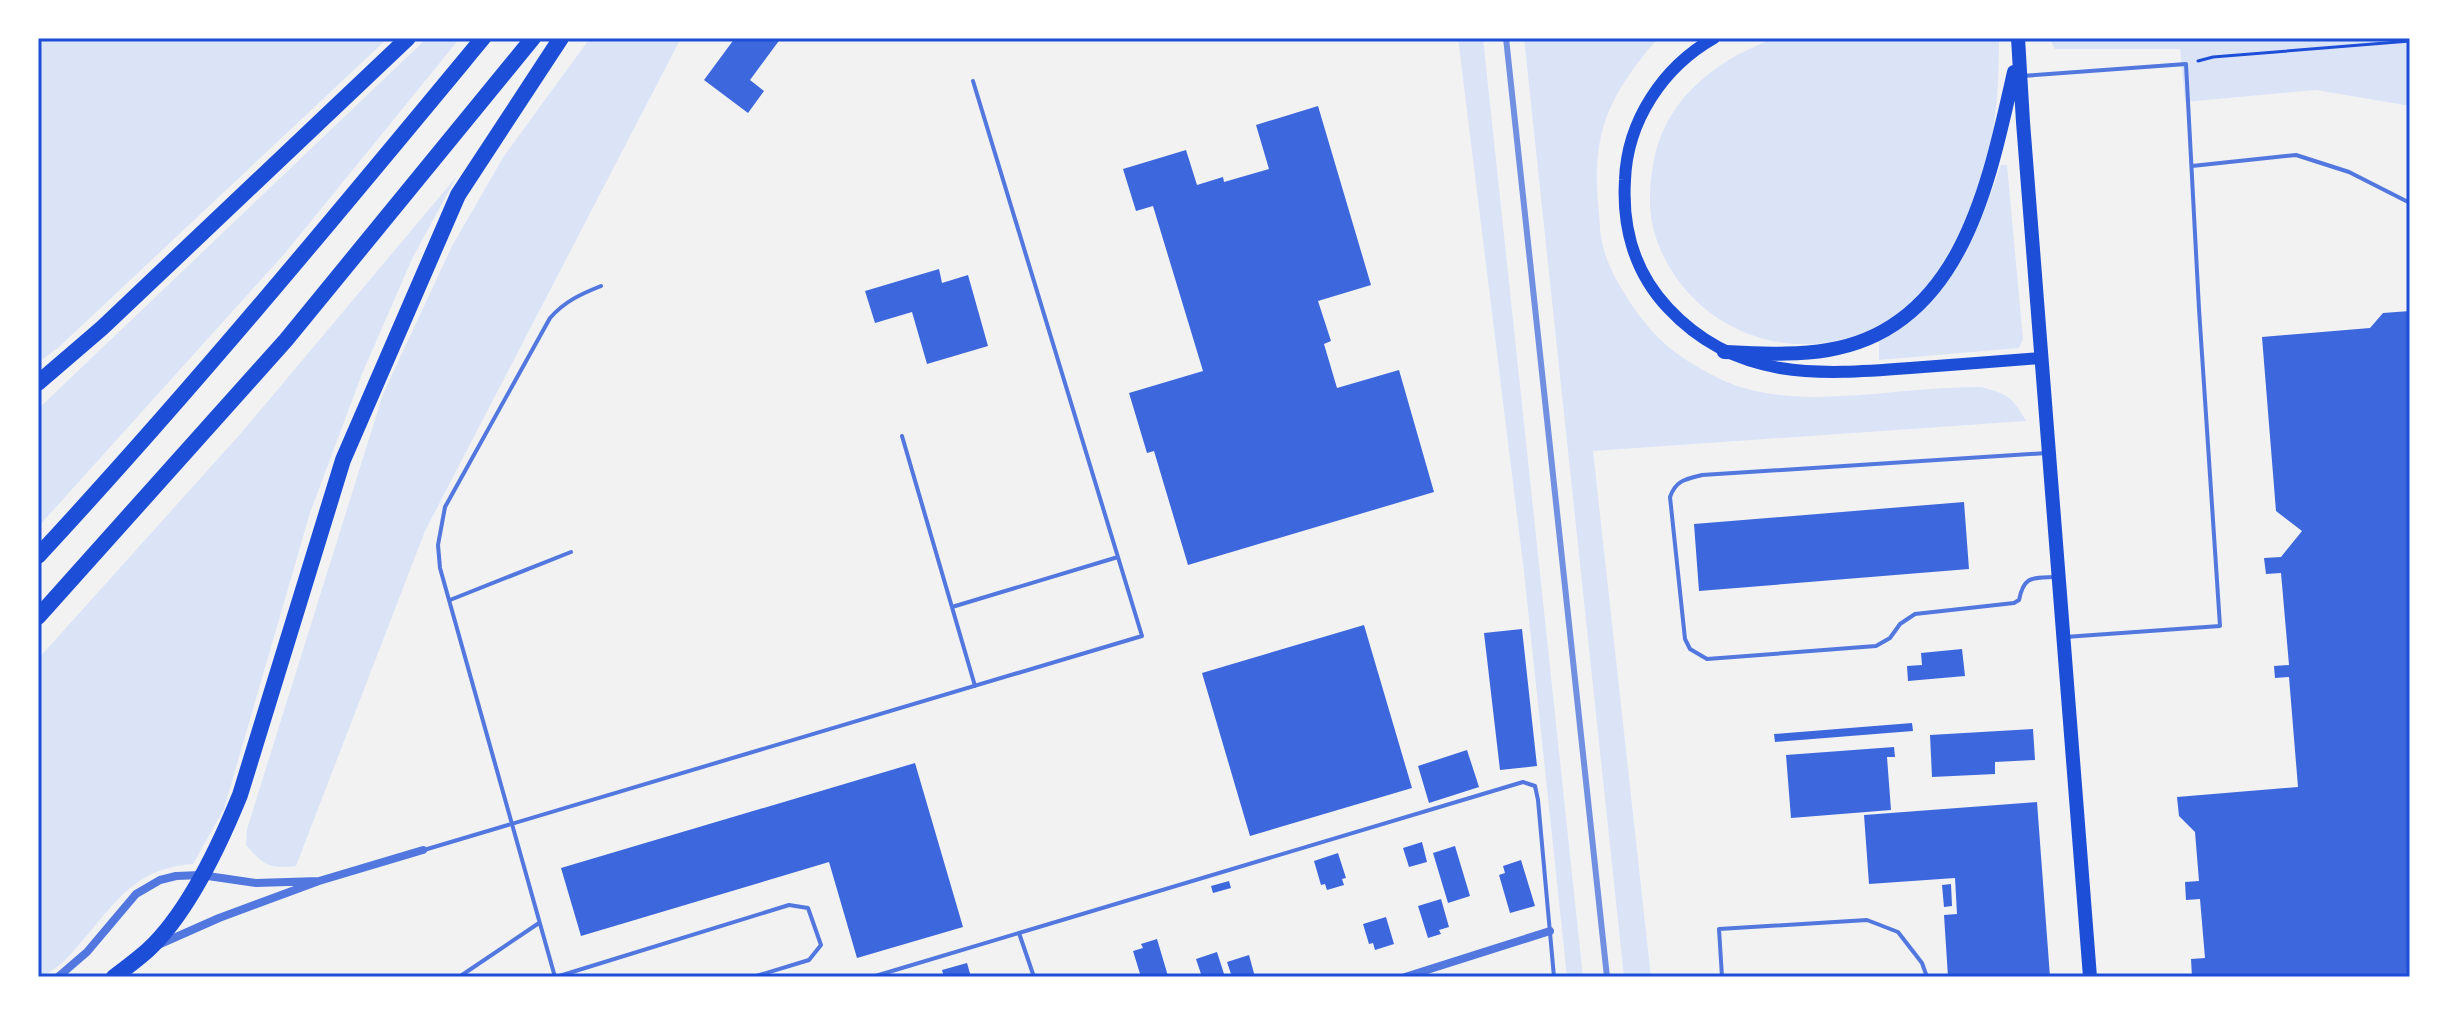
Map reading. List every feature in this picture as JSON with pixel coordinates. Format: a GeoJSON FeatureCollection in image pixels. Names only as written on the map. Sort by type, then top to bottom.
{"type":"FeatureCollection","features":[{"type":"Feature","properties":{"kind":"highway"},"geometry":{"type":"LineString","coordinates":[[38,383],[102,328],[408,38]]}},
{"type":"Feature","properties":{"kind":"highway"},"geometry":{"type":"LineString","coordinates":[[38,556],[253,313],[483,38]]}},
{"type":"Feature","properties":{"kind":"highway"},"geometry":{"type":"LineString","coordinates":[[38,617],[286,340],[533,38]]}},
{"type":"Feature","properties":{"kind":"highway"},"geometry":{"type":"LineString","coordinates":[[114,977],[150,948],[182,908],[222,838],[240,795],[343,460],[458,195],[561,38]]}},
{"type":"Feature","properties":{"kind":"main road"},"geometry":{"type":"LineString","coordinates":[[1714,38],[1682,61],[1650,98],[1637,126],[1625,167],[1624,196],[1630,243],[1655,295],[1689,330],[1724,352],[1780,370],[1878,370],[2042,358]]}},
{"type":"Feature","properties":{"kind":"main road"},"geometry":{"type":"LineString","coordinates":[[1724,352],[1776,354],[1827,351],[1857,343],[1882,333],[1906,316],[1927,295],[1945,275],[1968,233],[1994,159],[2019,45]]}},
{"type":"Feature","properties":{"kind":"main road"},"geometry":{"type":"LineString","coordinates":[[2019,45],[2090,977]]}},
{"type":"Feature","properties":{"kind":"street"},"geometry":{"type":"LineString","coordinates":[[150,948],[219,918],[319,881],[423,850]]}},
{"type":"Feature","properties":{"kind":"street"},"geometry":{"type":"LineString","coordinates":[[58,977],[87,952],[136,894],[160,880],[201,875],[256,883],[319,881]]}},
{"type":"Feature","properties":{"kind":"street"},"geometry":{"type":"LineString","coordinates":[[1405,977],[1550,931]]}},
{"type":"Feature","properties":{"kind":"lane"},"geometry":{"type":"LineString","coordinates":[[2020,76],[2186,64],[2220,626],[2063,637]]}},
{"type":"Feature","properties":{"kind":"lane"},"geometry":{"type":"LineString","coordinates":[[423,850],[1142,636],[973,81]]}},
{"type":"Feature","properties":{"kind":"lane"},"geometry":{"type":"LineString","coordinates":[[2192,166],[2296,155],[2349,172],[2410,203]]}},
{"type":"Feature","properties":{"kind":"lane"},"geometry":{"type":"LineString","coordinates":[[601,286],[574,297],[550,318],[445,507],[438,545],[440,568],[556,977],[789,905],[808,908],[821,945],[809,960],[753,977]]}},
{"type":"Feature","properties":{"kind":"lane"},"geometry":{"type":"LineString","coordinates":[[902,436],[975,686]]}},
{"type":"Feature","properties":{"kind":"lane"},"geometry":{"type":"LineString","coordinates":[[2050,453],[1702,475],[1674,486],[1670,497],[1685,639],[1690,649],[1707,659],[1876,646],[1890,638],[1900,624],[1915,614],[2014,603],[2019,600],[2027,581],[2059,576]]}},
{"type":"Feature","properties":{"kind":"lane"},"geometry":{"type":"LineString","coordinates":[[449,600],[571,552]]}},
{"type":"Feature","properties":{"kind":"lane"},"geometry":{"type":"LineString","coordinates":[[951,607],[1118,557]]}},
{"type":"Feature","properties":{"kind":"lane"},"geometry":{"type":"LineString","coordinates":[[872,977],[1523,782],[1535,786],[1538,800],[1554,977]]}},
{"type":"Feature","properties":{"kind":"lane"},"geometry":{"type":"LineString","coordinates":[[1722,977],[1719,929],[1867,920],[1898,932],[1922,963],[1927,977]]}},
{"type":"Feature","properties":{"kind":"lane"},"geometry":{"type":"LineString","coordinates":[[459,977],[539,923]]}},
{"type":"Feature","properties":{"kind":"lane"},"geometry":{"type":"LineString","coordinates":[[1019,933],[1034,977]]}},
{"type":"Feature","properties":{"kind":"path"},"geometry":{"type":"LineString","coordinates":[[2186,64],[2213,57],[2410,41]]}},
{"type":"Feature","properties":{"kind":"shaded area"},"geometry":{"type":"Polygon","coordinates":[[[38,38],[388,38],[59,347],[38,363],[38,38]]]}},
{"type":"Feature","properties":{"kind":"shaded area"},"geometry":{"type":"Polygon","coordinates":[[[427,38],[460,38],[286,252],[38,527],[38,409],[427,38]]]}},
{"type":"Feature","properties":{"kind":"shaded area"},"geometry":{"type":"Polygon","coordinates":[[[590,38],[681,38],[425,531],[296,866],[267,864],[246,845],[247,829],[383,394],[452,246],[504,156],[590,38]]]}},
{"type":"Feature","properties":{"kind":"shaded area"},"geometry":{"type":"Polygon","coordinates":[[[1458,38],[1483,38],[1583,977],[1567,977],[1524,572],[1458,38]]]}},
{"type":"Feature","properties":{"kind":"shaded area"},"geometry":{"type":"Polygon","coordinates":[[[1524,38],[1658,38],[1626,79],[1608,113],[1598,154],[1597,194],[1602,241],[1612,271],[1636,311],[1671,349],[1719,378],[1765,393],[1826,397],[1980,387],[2008,397],[2026,421],[1593,451],[1651,977],[1624,977],[1524,38]]]}},
{"type":"Feature","properties":{"kind":"shaded area"},"geometry":{"type":"Polygon","coordinates":[[[1776,38],[1999,38],[1997,101],[1990,149],[1975,198],[1949,253],[1928,285],[1905,309],[1870,330],[1831,342],[1799,344],[1768,340],[1739,330],[1712,314],[1689,293],[1670,268],[1656,238],[1651,217],[1650,186],[1655,155],[1672,114],[1700,81],[1717,68],[1776,38]]]}},
{"type":"Feature","properties":{"kind":"shaded area"},"geometry":{"type":"Polygon","coordinates":[[[2049,38],[2410,38],[2410,106],[2316,90],[2185,102],[2180,49],[2055,49],[2049,38]]]}},
{"type":"Feature","properties":{"kind":"shaded area"},"geometry":{"type":"Polygon","coordinates":[[[2001,165],[2007,165],[2023,339],[2019,348],[1879,360],[1879,342],[1926,306],[1958,266],[1981,220],[2001,165]]]}},
{"type":"Feature","properties":{"kind":"shaded area"},"geometry":{"type":"Polygon","coordinates":[[[457,176],[412,259],[362,374],[310,513],[224,809],[193,864],[172,867],[139,881],[114,904],[64,961],[38,977],[38,659],[242,432],[457,176]]]}},
{"type":"Feature","properties":{"kind":"building"},"geometry":{"type":"Polygon","coordinates":[[[735,38],[781,38],[750,80],[764,91],[748,113],[704,80],[735,38]]]}},
{"type":"Feature","properties":{"kind":"building"},"geometry":{"type":"Polygon","coordinates":[[[1318,106],[1371,285],[1318,301],[1331,341],[1324,344],[1337,388],[1399,370],[1434,492],[1188,565],[1154,451],[1147,453],[1129,393],[1203,371],[1153,206],[1136,211],[1123,169],[1186,150],[1197,185],[1223,177],[1224,182],[1269,169],[1256,125],[1318,106]]]}},
{"type":"Feature","properties":{"kind":"building"},"geometry":{"type":"Polygon","coordinates":[[[939,269],[942,283],[968,275],[988,346],[927,364],[912,312],[875,323],[865,291],[939,269]]]}},
{"type":"Feature","properties":{"kind":"building"},"geometry":{"type":"Polygon","coordinates":[[[2410,311],[2410,977],[2192,977],[2191,959],[2205,958],[2200,899],[2186,900],[2185,882],[2199,881],[2195,832],[2179,816],[2177,797],[2298,787],[2289,677],[2275,678],[2274,666],[2289,665],[2281,573],[2266,574],[2264,558],[2281,557],[2302,531],[2276,511],[2262,337],[2370,328],[2383,313],[2410,311]]]}},
{"type":"Feature","properties":{"kind":"building"},"geometry":{"type":"Polygon","coordinates":[[[1964,502],[1969,569],[1699,591],[1694,524],[1964,502]]]}},
{"type":"Feature","properties":{"kind":"building"},"geometry":{"type":"Polygon","coordinates":[[[1364,625],[1412,788],[1250,836],[1202,673],[1364,625]]]}},
{"type":"Feature","properties":{"kind":"building"},"geometry":{"type":"Polygon","coordinates":[[[1522,629],[1537,766],[1500,770],[1484,633],[1522,629]]]}},
{"type":"Feature","properties":{"kind":"building"},"geometry":{"type":"Polygon","coordinates":[[[1962,649],[1965,676],[1908,681],[1907,666],[1922,665],[1921,653],[1962,649]]]}},
{"type":"Feature","properties":{"kind":"building"},"geometry":{"type":"Polygon","coordinates":[[[1912,723],[1913,731],[1775,742],[1774,734],[1912,723]]]}},
{"type":"Feature","properties":{"kind":"building"},"geometry":{"type":"Polygon","coordinates":[[[2033,729],[2035,760],[1995,762],[1995,774],[1932,777],[1930,735],[2033,729]]]}},
{"type":"Feature","properties":{"kind":"building"},"geometry":{"type":"Polygon","coordinates":[[[1894,747],[1895,757],[1887,757],[1891,810],[1791,818],[1786,755],[1894,747]]]}},
{"type":"Feature","properties":{"kind":"building"},"geometry":{"type":"Polygon","coordinates":[[[1467,750],[1479,787],[1429,803],[1418,766],[1467,750]]]}},
{"type":"Feature","properties":{"kind":"building"},"geometry":{"type":"Polygon","coordinates":[[[915,763],[963,927],[857,958],[829,862],[581,936],[561,868],[915,763]]]}},
{"type":"Feature","properties":{"kind":"building"},"geometry":{"type":"Polygon","coordinates":[[[2037,802],[2050,977],[1948,977],[1944,915],[1957,914],[1955,878],[1869,884],[1864,815],[2037,802]]]}},
{"type":"Feature","properties":{"kind":"building"},"geometry":{"type":"Polygon","coordinates":[[[1422,842],[1427,862],[1409,867],[1403,848],[1422,842]]]}},
{"type":"Feature","properties":{"kind":"building"},"geometry":{"type":"Polygon","coordinates":[[[1455,846],[1470,896],[1448,903],[1433,853],[1455,846]]]}},
{"type":"Feature","properties":{"kind":"building"},"geometry":{"type":"Polygon","coordinates":[[[1338,853],[1346,878],[1342,879],[1344,885],[1327,890],[1325,884],[1321,885],[1314,861],[1338,853]]]}},
{"type":"Feature","properties":{"kind":"building"},"geometry":{"type":"Polygon","coordinates":[[[1521,860],[1535,906],[1510,913],[1499,875],[1505,873],[1503,866],[1521,860]]]}},
{"type":"Feature","properties":{"kind":"building"},"geometry":{"type":"Polygon","coordinates":[[[1229,881],[1231,888],[1213,893],[1211,886],[1229,881]]]}},
{"type":"Feature","properties":{"kind":"building"},"geometry":{"type":"Polygon","coordinates":[[[1951,884],[1952,906],[1944,907],[1942,885],[1951,884]]]}},
{"type":"Feature","properties":{"kind":"building"},"geometry":{"type":"Polygon","coordinates":[[[1441,899],[1449,927],[1439,930],[1441,934],[1428,938],[1418,906],[1441,899]]]}},
{"type":"Feature","properties":{"kind":"building"},"geometry":{"type":"Polygon","coordinates":[[[1386,917],[1394,944],[1375,950],[1373,943],[1369,944],[1363,924],[1386,917]]]}},
{"type":"Feature","properties":{"kind":"building"},"geometry":{"type":"Polygon","coordinates":[[[1157,939],[1168,976],[1141,977],[1133,951],[1143,948],[1141,944],[1157,939]]]}},
{"type":"Feature","properties":{"kind":"building"},"geometry":{"type":"Polygon","coordinates":[[[1217,952],[1225,977],[1202,977],[1196,959],[1217,952]]]}},
{"type":"Feature","properties":{"kind":"building"},"geometry":{"type":"Polygon","coordinates":[[[1249,955],[1255,977],[1232,977],[1227,962],[1249,955]]]}},
{"type":"Feature","properties":{"kind":"building"},"geometry":{"type":"Polygon","coordinates":[[[967,963],[971,977],[944,977],[942,970],[967,963]]]}},
{"type":"Feature","properties":{"kind":"railway"},"geometry":{"type":"LineString","coordinates":[[1506,38],[1607,977]]}}]}
